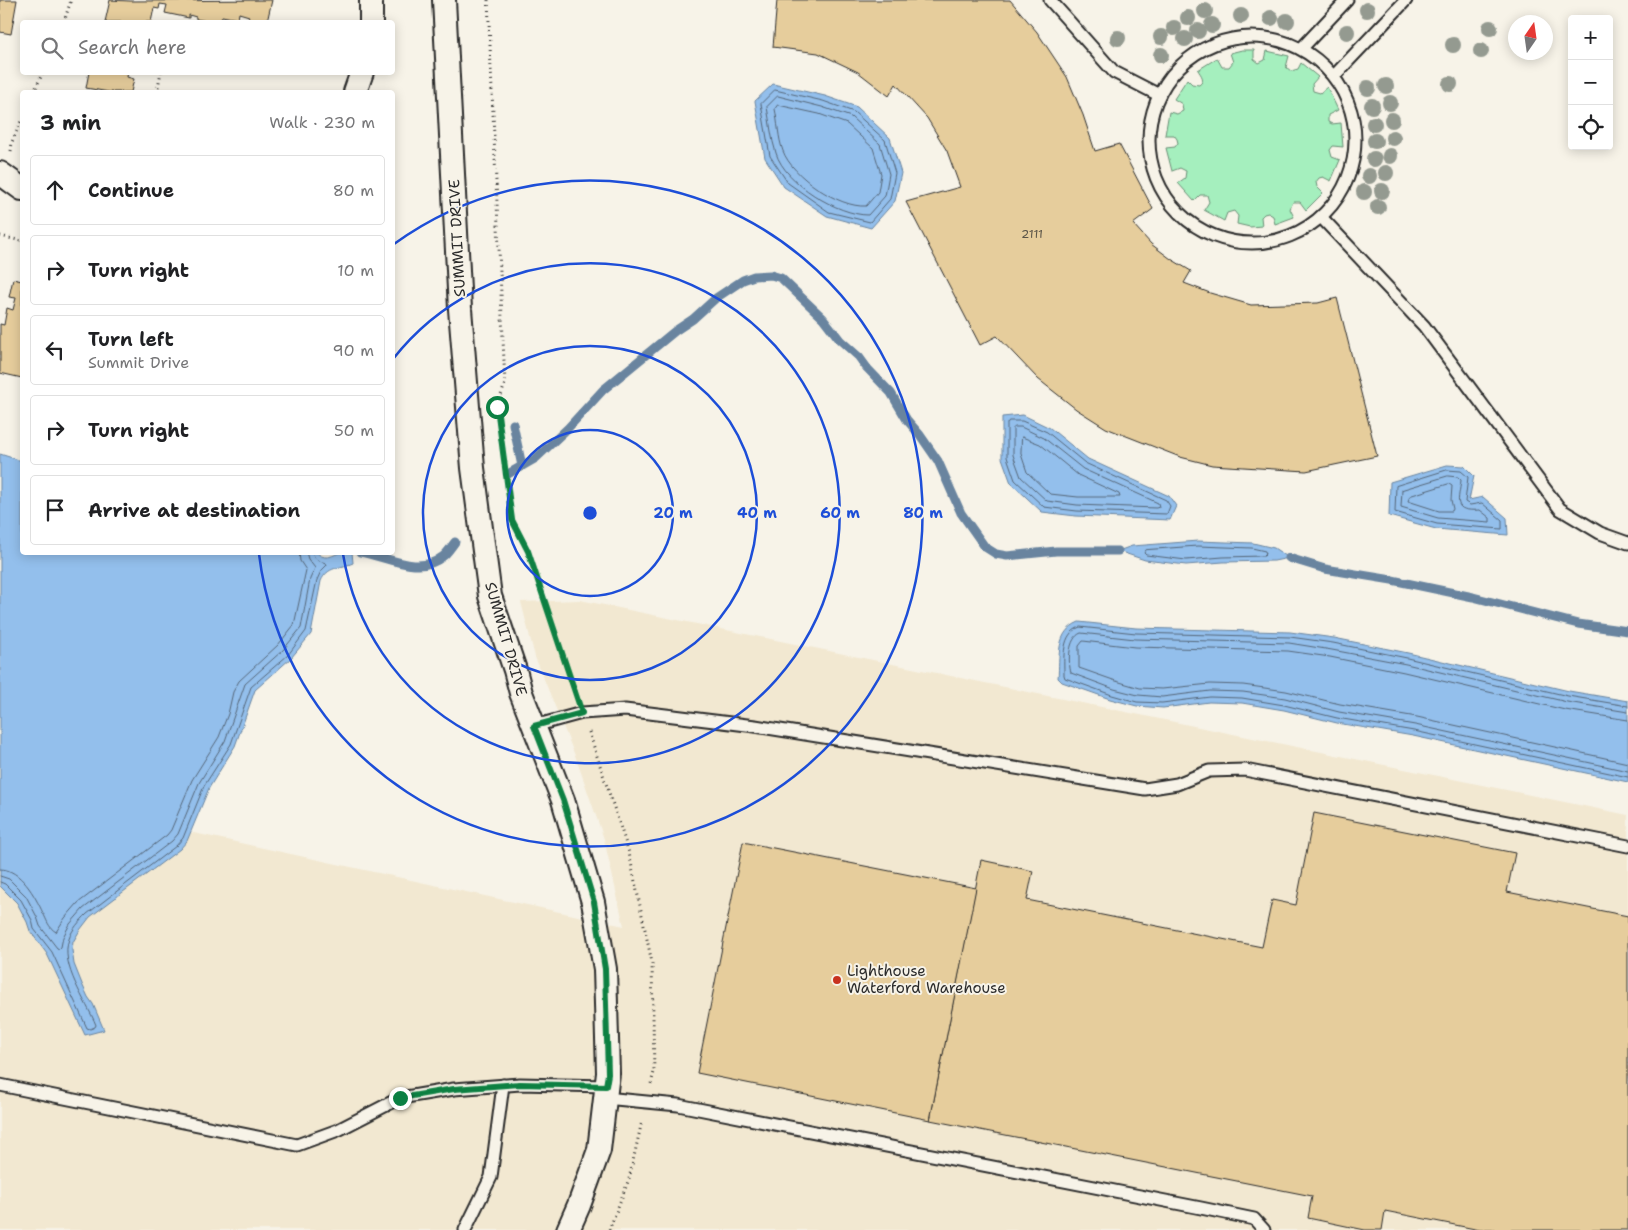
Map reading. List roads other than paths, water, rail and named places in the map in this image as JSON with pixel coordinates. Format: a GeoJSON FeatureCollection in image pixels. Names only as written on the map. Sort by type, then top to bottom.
{"type":"FeatureCollection","features":[{"type":"Feature","properties":{"kind":"street"},"geometry":{"type":"LineString","coordinates":[[371,0],[371,20]]}},
{"type":"Feature","properties":{"kind":"street","name":"SUMMIT DRIVE"},"geometry":{"type":"LineString","coordinates":[[444,0],[460,309],[473,468],[490,596],[521,693],[563,800],[594,902],[605,969],[608,1074],[599,1150],[568,1230]]}},
{"type":"Feature","properties":{"kind":"street"},"geometry":{"type":"LineString","coordinates":[[356,90],[361,75]]}},
{"type":"Feature","properties":{"kind":"street"},"geometry":{"type":"LineString","coordinates":[[0,173],[20,188]]}},
{"type":"Feature","properties":{"kind":"lane"},"geometry":{"type":"LineString","coordinates":[[1050,0],[1114,72],[1159,94]]}},
{"type":"Feature","properties":{"kind":"lane"},"geometry":{"type":"LineString","coordinates":[[1301,49],[1347,0]]}},
{"type":"Feature","properties":{"kind":"lane"},"geometry":{"type":"LineString","coordinates":[[1334,76],[1406,0]]}},
{"type":"Feature","properties":{"kind":"lane"},"geometry":{"type":"LineString","coordinates":[[1253,37],[1286,42],[1301,49],[1313,56],[1334,76],[1349,103],[1354,118],[1356,149],[1348,180],[1332,206],[1321,217],[1305,229],[1286,238],[1246,243],[1226,240],[1207,233],[1190,222],[1175,208],[1163,192],[1154,174],[1149,134],[1152,114],[1159,94],[1178,68],[1205,48],[1220,42],[1236,38],[1253,37]]}},
{"type":"Feature","properties":{"kind":"lane"},"geometry":{"type":"LineString","coordinates":[[1321,217],[1424,326],[1560,509],[1600,534],[1628,543]]}},
{"type":"Feature","properties":{"kind":"lane"},"geometry":{"type":"LineString","coordinates":[[534,726],[582,713],[624,710],[755,726],[1145,789],[1177,784],[1210,771],[1245,770],[1628,846]]}},
{"type":"Feature","properties":{"kind":"lane"},"geometry":{"type":"LineString","coordinates":[[0,1085],[298,1145],[338,1130],[400,1098],[454,1089],[520,1084],[606,1092],[646,1102],[678,1105],[1245,1217],[1254,1219],[1264,1230]]}},
{"type":"Feature","properties":{"kind":"lane"},"geometry":{"type":"LineString","coordinates":[[465,1230],[490,1177],[503,1085]]}},
{"type":"Feature","properties":{"kind":"water"},"geometry":{"type":"Polygon","coordinates":[[[773,84],[825,96],[857,107],[890,138],[901,173],[895,201],[871,228],[827,216],[784,187],[765,158],[755,101],[773,84]]]}},
{"type":"Feature","properties":{"kind":"water"},"geometry":{"type":"Polygon","coordinates":[[[1023,415],[1050,428],[1088,459],[1169,496],[1176,506],[1170,520],[1076,516],[1042,512],[1011,483],[1002,458],[1002,417],[1023,415]]]}},
{"type":"Feature","properties":{"kind":"water"},"geometry":{"type":"Polygon","coordinates":[[[0,454],[20,460],[20,555],[320,555],[327,557],[352,555],[353,563],[331,570],[321,581],[311,634],[291,658],[255,690],[235,746],[209,788],[187,841],[180,849],[90,917],[73,942],[74,964],[104,1030],[85,1035],[47,954],[30,931],[17,903],[0,886],[0,454]]]}},
{"type":"Feature","properties":{"kind":"water"},"geometry":{"type":"Polygon","coordinates":[[[1447,465],[1464,466],[1474,476],[1469,500],[1483,497],[1507,518],[1508,535],[1436,529],[1389,516],[1390,482],[1447,465]]]}},
{"type":"Feature","properties":{"kind":"water"},"geometry":{"type":"Polygon","coordinates":[[[1198,541],[1253,543],[1274,548],[1289,558],[1274,561],[1186,565],[1145,560],[1118,551],[1132,546],[1198,541]]]}},
{"type":"Feature","properties":{"kind":"water"},"geometry":{"type":"Polygon","coordinates":[[[1079,622],[1136,628],[1290,632],[1334,638],[1408,653],[1569,691],[1628,701],[1628,782],[1413,736],[1337,723],[1284,710],[1242,703],[1209,702],[1163,708],[1137,706],[1110,699],[1062,682],[1058,678],[1062,638],[1071,626],[1079,622]]]}},
{"type":"Feature","properties":{"kind":"waterway"},"geometry":{"type":"LineString","coordinates":[[508,474],[536,458],[568,428],[603,390],[675,331],[693,319],[716,298],[743,280],[754,276],[771,275],[781,278],[823,318],[840,340],[859,357],[891,393],[907,420],[938,461],[961,513],[985,547],[996,554],[1007,556],[1056,551],[1118,551]]}},
{"type":"Feature","properties":{"kind":"waterway"},"geometry":{"type":"LineString","coordinates":[[513,424],[522,466]]}},
{"type":"Feature","properties":{"kind":"waterway"},"geometry":{"type":"LineString","coordinates":[[374,555],[402,563],[423,565],[444,556],[455,542]]}},
{"type":"Feature","properties":{"kind":"waterway"},"geometry":{"type":"LineString","coordinates":[[1289,558],[1325,569],[1392,580],[1473,597],[1578,624],[1628,631]]}},
{"type":"Feature","properties":{"kind":"place","name":"Lighthouse Waterford Warehouse"},"geometry":{"type":"Point","coordinates":[837,980]}}]}
